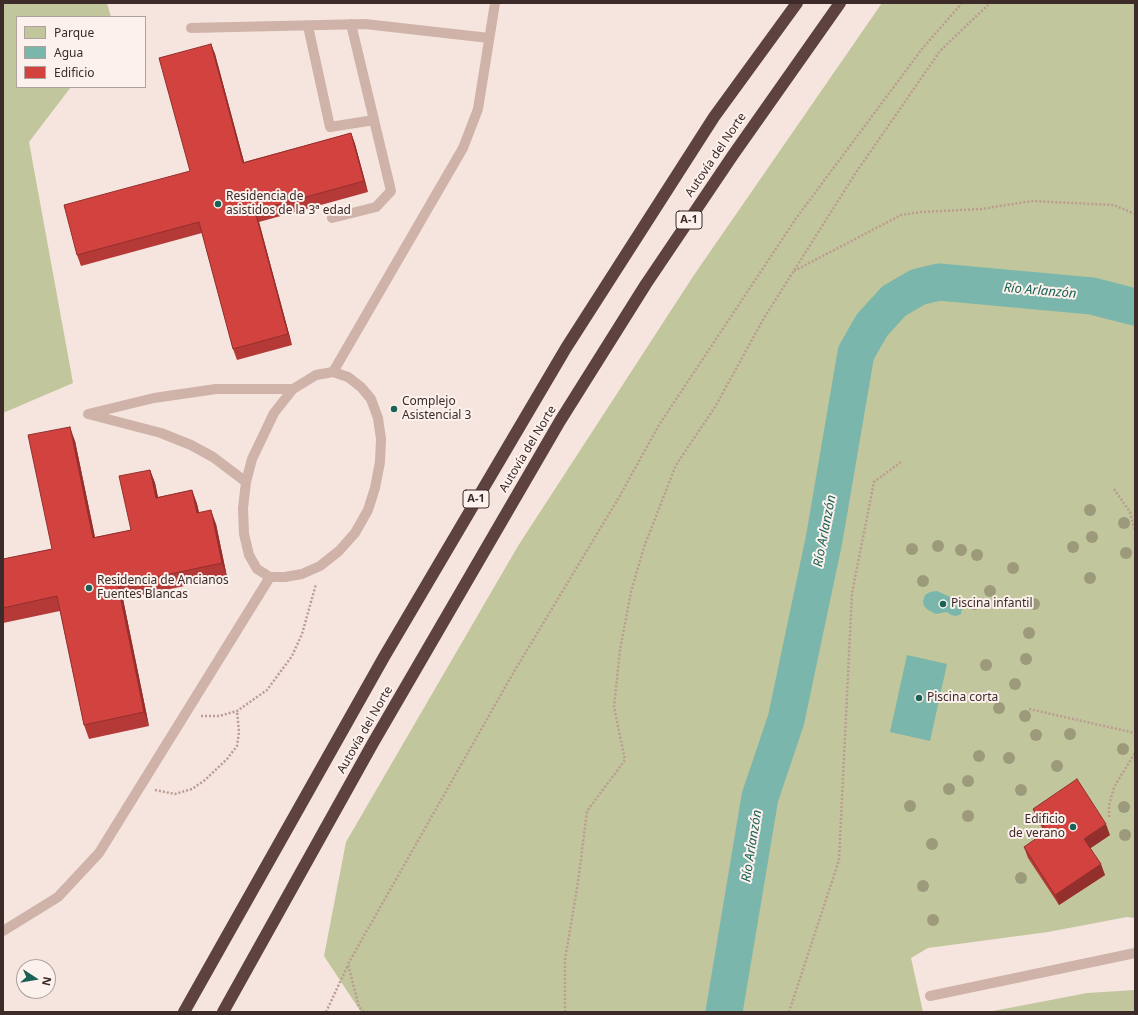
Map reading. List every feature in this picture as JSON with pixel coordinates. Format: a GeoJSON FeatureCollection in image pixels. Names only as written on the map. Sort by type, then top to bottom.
{"type":"FeatureCollection","features":[{"type":"Feature","properties":{"kind":"highway","name":"Autovía del Norte"},"geometry":{"type":"LineString","coordinates":[[184,1012],[384,657],[562,355],[714,117],[797,3]]}},
{"type":"Feature","properties":{"kind":"highway","name":"Autovía del Norte"},"geometry":{"type":"LineString","coordinates":[[222,1012],[373,743],[560,421],[646,284],[792,68],[840,3]]}},
{"type":"Feature","properties":{"kind":"lane"},"geometry":{"type":"LineString","coordinates":[[333,372],[462,148],[478,109],[495,3]]}},
{"type":"Feature","properties":{"kind":"lane"},"geometry":{"type":"LineString","coordinates":[[332,218],[376,207],[392,191],[351,24]]}},
{"type":"Feature","properties":{"kind":"lane"},"geometry":{"type":"LineString","coordinates":[[191,28],[365,24],[489,38]]}},
{"type":"Feature","properties":{"kind":"lane"},"geometry":{"type":"LineString","coordinates":[[308,26],[330,127],[374,120]]}},
{"type":"Feature","properties":{"kind":"lane"},"geometry":{"type":"LineString","coordinates":[[333,372],[348,377],[361,387],[371,399],[378,418],[381,439],[380,462],[370,503],[358,527],[339,552],[320,566],[302,574],[285,577],[270,577],[258,569],[249,554],[244,534],[243,508],[246,482],[252,459],[274,413],[293,389],[316,375],[333,372]]}},
{"type":"Feature","properties":{"kind":"lane"},"geometry":{"type":"LineString","coordinates":[[246,482],[213,457],[191,445],[161,433],[88,414],[154,398],[216,390],[293,389]]}},
{"type":"Feature","properties":{"kind":"lane"},"geometry":{"type":"LineString","coordinates":[[3,931],[58,897],[99,853],[270,577]]}},
{"type":"Feature","properties":{"kind":"lane"},"geometry":{"type":"LineString","coordinates":[[930,996],[1135,953]]}},
{"type":"Feature","properties":{"kind":"path"},"geometry":{"type":"LineString","coordinates":[[326,1012],[348,964],[512,675],[618,499],[659,425],[797,216],[918,55],[962,3]]}},
{"type":"Feature","properties":{"kind":"path"},"geometry":{"type":"LineString","coordinates":[[564,1012],[565,960],[587,811],[625,760],[614,707],[620,650],[631,592],[644,547],[676,466],[715,407],[764,318],[855,174],[940,51],[990,3]]}},
{"type":"Feature","properties":{"kind":"path"},"geometry":{"type":"LineString","coordinates":[[794,271],[901,215],[922,212],[981,209],[1032,201],[1114,205],[1135,214]]}},
{"type":"Feature","properties":{"kind":"path"},"geometry":{"type":"LineString","coordinates":[[789,1012],[840,860],[852,593],[874,482],[901,462]]}},
{"type":"Feature","properties":{"kind":"path"},"geometry":{"type":"LineString","coordinates":[[1114,489],[1130,512],[1135,531]]}},
{"type":"Feature","properties":{"kind":"path"},"geometry":{"type":"LineString","coordinates":[[183,716],[219,716],[237,711],[267,690],[292,656],[302,634],[320,566]]}},
{"type":"Feature","properties":{"kind":"path"},"geometry":{"type":"LineString","coordinates":[[1029,710],[1135,733]]}},
{"type":"Feature","properties":{"kind":"path"},"geometry":{"type":"LineString","coordinates":[[141,785],[161,792],[175,794],[192,789],[205,780],[227,759],[237,746],[239,732],[237,711]]}},
{"type":"Feature","properties":{"kind":"path"},"geometry":{"type":"LineString","coordinates":[[1109,818],[1109,806],[1114,787],[1135,753]]}},
{"type":"Feature","properties":{"kind":"path"},"geometry":{"type":"LineString","coordinates":[[348,964],[359,1007],[364,1012]]}},
{"type":"Feature","properties":{"kind":"green space"},"geometry":{"type":"Polygon","coordinates":[[[3,3],[107,3],[111,16],[16,16],[16,88],[70,88],[29,142],[73,383],[3,413],[3,3]]]}},
{"type":"Feature","properties":{"kind":"green space"},"geometry":{"type":"Polygon","coordinates":[[[882,3],[1135,3],[1135,918],[1127,917],[1048,932],[928,948],[911,958],[923,1012],[361,1012],[324,956],[346,842],[518,546],[694,275],[882,3]]]}},
{"type":"Feature","properties":{"kind":"green space"},"geometry":{"type":"Polygon","coordinates":[[[1135,990],[1135,1012],[988,1012],[1087,993],[1135,990]]]}},
{"type":"Feature","properties":{"kind":"water","name":"Piscina infantil"},"geometry":{"type":"Polygon","coordinates":[[[937,591],[963,603],[961,614],[956,616],[947,612],[936,614],[928,610],[924,606],[923,601],[925,595],[930,592],[937,591]]]}},
{"type":"Feature","properties":{"kind":"water","name":"Piscina corta"},"geometry":{"type":"Polygon","coordinates":[[[907,655],[947,664],[930,741],[890,732],[907,655]]]}},
{"type":"Feature","properties":{"kind":"building","name":"Residencia de asistidos de la 3ª edad"},"geometry":{"type":"Polygon","coordinates":[[[211,44],[243,163],[351,133],[364,181],[255,211],[288,334],[233,349],[199,222],[77,255],[64,205],[190,171],[159,58],[211,44]]]}},
{"type":"Feature","properties":{"kind":"building","name":"Residencia de Ancianos Fuentes Blancas"},"geometry":{"type":"Polygon","coordinates":[[[70,427],[93,538],[131,530],[119,476],[150,470],[156,498],[192,490],[197,513],[211,510],[222,563],[118,585],[144,712],[84,725],[57,596],[3,608],[3,559],[52,549],[28,435],[70,427]]]}},
{"type":"Feature","properties":{"kind":"building"},"geometry":{"type":"Polygon","coordinates":[[[1077,779],[1106,824],[1084,839],[1101,864],[1055,895],[1024,847],[1047,831],[1033,809],[1077,779]]]}},
{"type":"Feature","properties":{"kind":"waterway","name":"Río Arlanzón"},"geometry":{"type":"LineString","coordinates":[[724,1012],[760,797],[786,720],[824,540],[856,353],[872,325],[894,301],[918,287],[939,282],[1092,296],[1135,307]]}},
{"type":"Feature","properties":{"kind":"place","name":"Residencia de asistidos de la 3ª edad"},"geometry":{"type":"Point","coordinates":[218,204]}},
{"type":"Feature","properties":{"kind":"place","name":"Complejo Asistencial 3"},"geometry":{"type":"Point","coordinates":[394,409]}},
{"type":"Feature","properties":{"kind":"place","name":"Residencia de Ancianos Fuentes Blancas"},"geometry":{"type":"Point","coordinates":[89,588]}},
{"type":"Feature","properties":{"kind":"place","name":"Piscina infantil"},"geometry":{"type":"Point","coordinates":[943,604]}},
{"type":"Feature","properties":{"kind":"place","name":"Piscina corta"},"geometry":{"type":"Point","coordinates":[919,698]}},
{"type":"Feature","properties":{"kind":"place","name":"Edificio de verano"},"geometry":{"type":"Point","coordinates":[1073,827]}}]}
